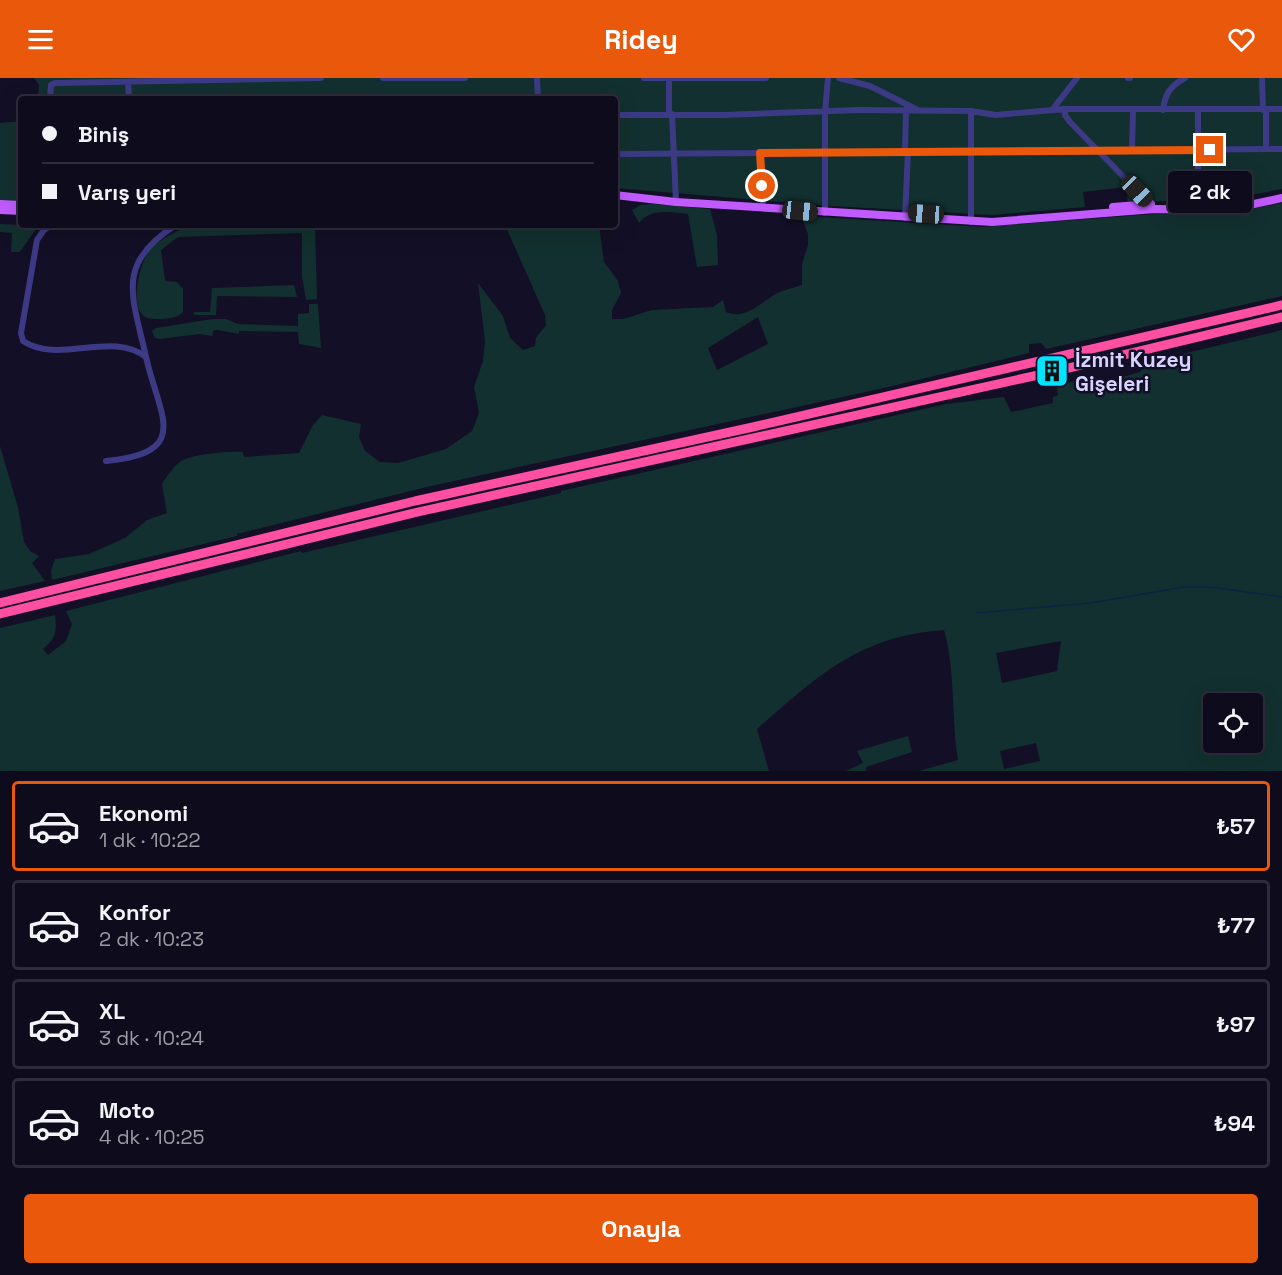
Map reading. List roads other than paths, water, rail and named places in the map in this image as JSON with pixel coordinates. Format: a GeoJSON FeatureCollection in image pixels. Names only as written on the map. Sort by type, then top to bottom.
{"type":"FeatureCollection","features":[{"type":"Feature","properties":{"kind":"highway"},"geometry":{"type":"LineString","coordinates":[[0,603],[415,501],[764,424],[1282,305]]}},
{"type":"Feature","properties":{"kind":"highway"},"geometry":{"type":"LineString","coordinates":[[0,614],[418,512],[1052,372],[1282,317]]}},
{"type":"Feature","properties":{"kind":"main road"},"geometry":{"type":"LineString","coordinates":[[618,192],[676,200],[1011,221],[1153,207],[1238,208],[1282,198]]}},
{"type":"Feature","properties":{"kind":"main road"},"geometry":{"type":"LineString","coordinates":[[1198,209],[1282,193]]}},
{"type":"Feature","properties":{"kind":"main road"},"geometry":{"type":"LineString","coordinates":[[0,204],[18,205]]}},
{"type":"Feature","properties":{"kind":"main road"},"geometry":{"type":"LineString","coordinates":[[0,210],[18,210]]}},
{"type":"Feature","properties":{"kind":"street"},"geometry":{"type":"LineString","coordinates":[[50,96],[51,85],[56,83],[321,78]]}},
{"type":"Feature","properties":{"kind":"street"},"geometry":{"type":"LineString","coordinates":[[384,78],[465,78]]}},
{"type":"Feature","properties":{"kind":"street"},"geometry":{"type":"LineString","coordinates":[[537,78],[538,96]]}},
{"type":"Feature","properties":{"kind":"street"},"geometry":{"type":"LineString","coordinates":[[644,78],[766,78]]}},
{"type":"Feature","properties":{"kind":"street"},"geometry":{"type":"LineString","coordinates":[[669,78],[676,200]]}},
{"type":"Feature","properties":{"kind":"street"},"geometry":{"type":"LineString","coordinates":[[825,210],[825,112],[828,78]]}},
{"type":"Feature","properties":{"kind":"street"},"geometry":{"type":"LineString","coordinates":[[839,78],[870,86],[920,111]]}},
{"type":"Feature","properties":{"kind":"street"},"geometry":{"type":"LineString","coordinates":[[1052,110],[1077,78]]}},
{"type":"Feature","properties":{"kind":"street"},"geometry":{"type":"LineString","coordinates":[[1163,110],[1170,88],[1185,78]]}},
{"type":"Feature","properties":{"kind":"street"},"geometry":{"type":"LineString","coordinates":[[1262,78],[1266,149]]}},
{"type":"Feature","properties":{"kind":"street"},"geometry":{"type":"LineString","coordinates":[[128,82],[129,96]]}},
{"type":"Feature","properties":{"kind":"street"},"geometry":{"type":"LineString","coordinates":[[1065,109],[1065,115],[1070,122],[1153,207]]}},
{"type":"Feature","properties":{"kind":"street"},"geometry":{"type":"LineString","coordinates":[[618,116],[670,114],[723,116],[906,110],[971,111],[996,114],[1065,109],[1282,110]]}},
{"type":"Feature","properties":{"kind":"street"},"geometry":{"type":"LineString","coordinates":[[905,215],[906,110]]}},
{"type":"Feature","properties":{"kind":"street"},"geometry":{"type":"LineString","coordinates":[[1198,110],[1198,209]]}},
{"type":"Feature","properties":{"kind":"street"},"geometry":{"type":"LineString","coordinates":[[971,111],[971,219]]}},
{"type":"Feature","properties":{"kind":"street"},"geometry":{"type":"LineString","coordinates":[[1132,111],[1132,150]]}},
{"type":"Feature","properties":{"kind":"street"},"geometry":{"type":"LineString","coordinates":[[618,154],[1282,149]]}},
{"type":"Feature","properties":{"kind":"street"},"geometry":{"type":"LineString","coordinates":[[760,153],[763,205]]}},
{"type":"Feature","properties":{"kind":"street"},"geometry":{"type":"LineString","coordinates":[[47,228],[37,240],[21,333],[23,341],[31,346],[42,348],[127,348],[146,357]]}},
{"type":"Feature","properties":{"kind":"street"},"geometry":{"type":"LineString","coordinates":[[106,461],[135,458],[158,445],[163,437],[163,416],[132,299],[136,266],[146,248],[172,228]]}},
{"type":"Feature","properties":{"kind":"waterway"},"geometry":{"type":"LineString","coordinates":[[977,613],[1090,603],[1184,587],[1211,587],[1282,597]]}},
{"type":"Feature","properties":{"kind":"place","name":"İzmit Kuzey Gişeleri"},"geometry":{"type":"Point","coordinates":[1052,371]}}]}
